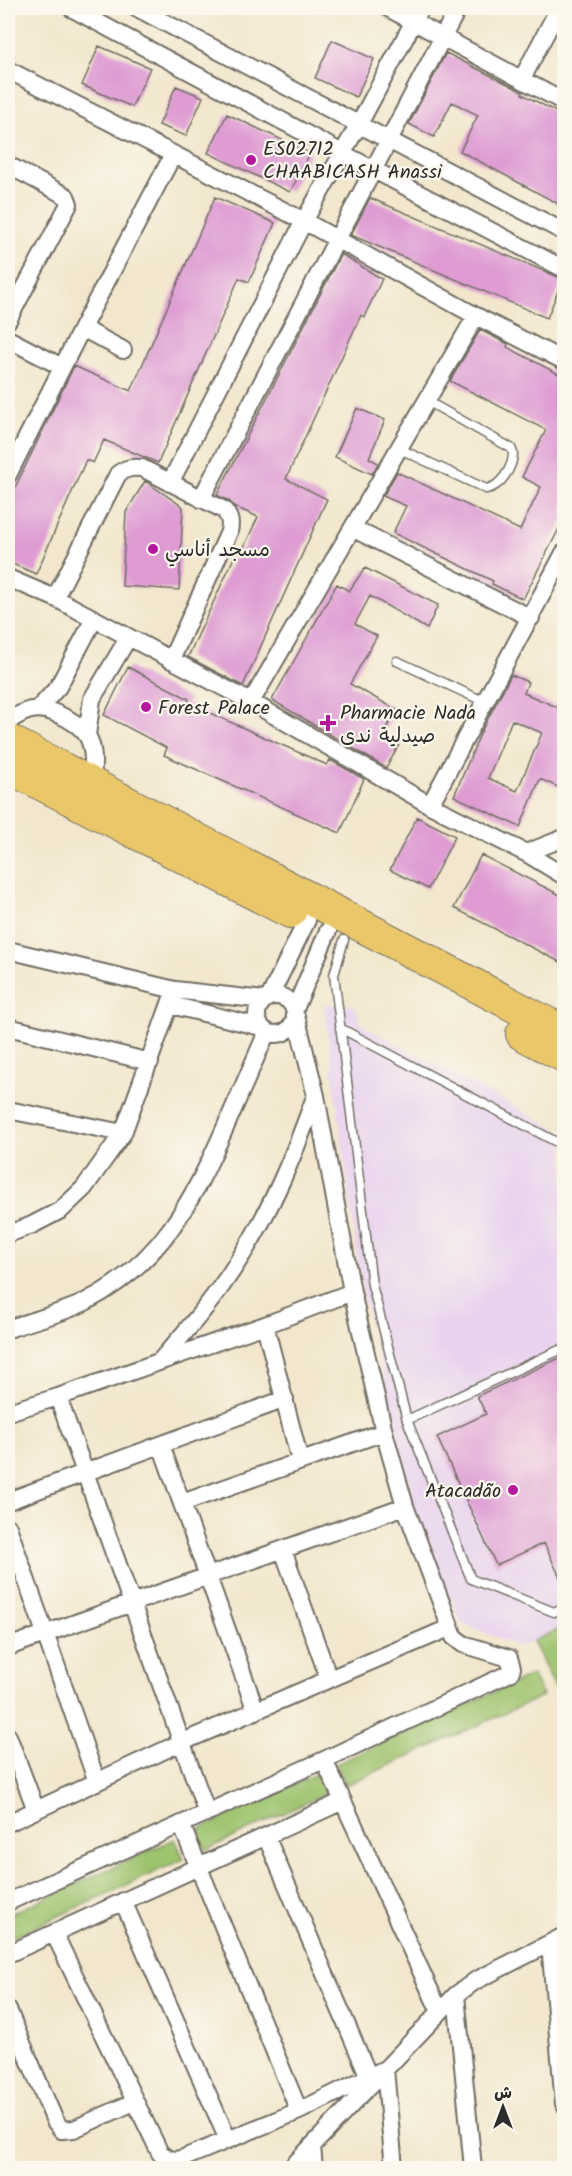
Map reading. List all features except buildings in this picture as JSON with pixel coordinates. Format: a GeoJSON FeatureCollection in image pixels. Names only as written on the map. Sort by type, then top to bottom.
{"type":"FeatureCollection","features":[{"type":"Feature","properties":{"kind":"highway"},"geometry":{"type":"LineString","coordinates":[[8,740],[564,1032]]}},
{"type":"Feature","properties":{"kind":"highway"},"geometry":{"type":"LineString","coordinates":[[8,767],[564,1056]]}},
{"type":"Feature","properties":{"kind":"street"},"geometry":{"type":"LineString","coordinates":[[71,8],[564,269]]}},
{"type":"Feature","properties":{"kind":"street"},"geometry":{"type":"LineString","coordinates":[[137,8],[564,232]]}},
{"type":"Feature","properties":{"kind":"street"},"geometry":{"type":"LineString","coordinates":[[388,8],[418,14],[442,36],[564,102]]}},
{"type":"Feature","properties":{"kind":"street"},"geometry":{"type":"LineString","coordinates":[[201,499],[458,8]]}},
{"type":"Feature","properties":{"kind":"street"},"geometry":{"type":"LineString","coordinates":[[522,79],[559,8]]}},
{"type":"Feature","properties":{"kind":"street"},"geometry":{"type":"LineString","coordinates":[[170,483],[304,221],[418,14]]}},
{"type":"Feature","properties":{"kind":"street"},"geometry":{"type":"LineString","coordinates":[[8,70],[337,238],[476,316],[564,362]]}},
{"type":"Feature","properties":{"kind":"street"},"geometry":{"type":"LineString","coordinates":[[8,475],[173,155]]}},
{"type":"Feature","properties":{"kind":"street"},"geometry":{"type":"LineString","coordinates":[[8,165],[66,196],[69,204],[8,320]]}},
{"type":"Feature","properties":{"kind":"street"},"geometry":{"type":"LineString","coordinates":[[252,702],[476,316]]}},
{"type":"Feature","properties":{"kind":"street"},"geometry":{"type":"LineString","coordinates":[[82,328],[123,350]]}},
{"type":"Feature","properties":{"kind":"street"},"geometry":{"type":"LineString","coordinates":[[8,339],[62,367]]}},
{"type":"Feature","properties":{"kind":"street"},"geometry":{"type":"LineString","coordinates":[[55,598],[118,474],[133,467],[142,468],[224,510],[231,524],[171,660]]}},
{"type":"Feature","properties":{"kind":"street"},"geometry":{"type":"LineString","coordinates":[[354,529],[531,618]]}},
{"type":"Feature","properties":{"kind":"street"},"geometry":{"type":"LineString","coordinates":[[430,805],[564,553]]}},
{"type":"Feature","properties":{"kind":"street"},"geometry":{"type":"LineString","coordinates":[[8,578],[55,598],[252,702],[430,805],[526,853],[564,876]]}},
{"type":"Feature","properties":{"kind":"street"},"geometry":{"type":"LineString","coordinates":[[39,708],[58,687],[94,619]]}},
{"type":"Feature","properties":{"kind":"street"},"geometry":{"type":"LineString","coordinates":[[92,783],[93,755],[87,735],[92,699],[128,638]]}},
{"type":"Feature","properties":{"kind":"street"},"geometry":{"type":"LineString","coordinates":[[8,722],[22,713],[39,708],[52,710],[76,723],[87,735]]}},
{"type":"Feature","properties":{"kind":"street"},"geometry":{"type":"LineString","coordinates":[[526,853],[564,838]]}},
{"type":"Feature","properties":{"kind":"street"},"geometry":{"type":"LineString","coordinates":[[8,1329],[84,1302],[103,1291],[136,1266],[166,1236],[190,1202],[200,1183],[264,1030],[257,1013],[267,998],[326,931]]}},
{"type":"Feature","properties":{"kind":"street"},"geometry":{"type":"LineString","coordinates":[[8,950],[173,998],[275,1034],[289,1030],[326,931]]}},
{"type":"Feature","properties":{"kind":"street"},"geometry":{"type":"LineString","coordinates":[[8,1902],[324,1760],[510,1673],[513,1668],[509,1658],[463,1644],[449,1628],[405,1506],[384,1432],[352,1292],[316,1096],[295,1013],[285,998],[173,998]]}},
{"type":"Feature","properties":{"kind":"street"},"geometry":{"type":"LineString","coordinates":[[8,1234],[61,1210],[84,1188],[123,1133],[173,998]]}},
{"type":"Feature","properties":{"kind":"street"},"geometry":{"type":"LineString","coordinates":[[8,1027],[150,1062]]}},
{"type":"Feature","properties":{"kind":"street"},"geometry":{"type":"LineString","coordinates":[[160,1361],[201,1314],[253,1237],[295,1154],[316,1096]]}},
{"type":"Feature","properties":{"kind":"street"},"geometry":{"type":"LineString","coordinates":[[8,1110],[123,1133]]}},
{"type":"Feature","properties":{"kind":"street"},"geometry":{"type":"LineString","coordinates":[[8,1412],[58,1397],[265,1325],[352,1292]]}},
{"type":"Feature","properties":{"kind":"street"},"geometry":{"type":"LineString","coordinates":[[265,1325],[300,1461]]}},
{"type":"Feature","properties":{"kind":"street"},"geometry":{"type":"LineString","coordinates":[[58,1397],[180,1743],[207,1813]]}},
{"type":"Feature","properties":{"kind":"street"},"geometry":{"type":"LineString","coordinates":[[8,1501],[285,1399]]}},
{"type":"Feature","properties":{"kind":"street"},"geometry":{"type":"LineString","coordinates":[[182,1503],[384,1432]]}},
{"type":"Feature","properties":{"kind":"street"},"geometry":{"type":"LineString","coordinates":[[161,1444],[256,1711]]}},
{"type":"Feature","properties":{"kind":"street"},"geometry":{"type":"LineString","coordinates":[[8,1647],[405,1506]]}},
{"type":"Feature","properties":{"kind":"street"},"geometry":{"type":"LineString","coordinates":[[8,1527],[97,1782]]}},
{"type":"Feature","properties":{"kind":"street"},"geometry":{"type":"LineString","coordinates":[[282,1550],[329,1679]]}},
{"type":"Feature","properties":{"kind":"street"},"geometry":{"type":"LineString","coordinates":[[8,1823],[180,1743],[449,1628]]}},
{"type":"Feature","properties":{"kind":"street"},"geometry":{"type":"LineString","coordinates":[[8,1736],[36,1810]]}},
{"type":"Feature","properties":{"kind":"street"},"geometry":{"type":"LineString","coordinates":[[324,1760],[439,2010]]}},
{"type":"Feature","properties":{"kind":"street"},"geometry":{"type":"LineString","coordinates":[[8,1954],[343,1801]]}},
{"type":"Feature","properties":{"kind":"street"},"geometry":{"type":"LineString","coordinates":[[181,1824],[299,2111]]}},
{"type":"Feature","properties":{"kind":"street"},"geometry":{"type":"LineString","coordinates":[[266,1836],[369,2077]]}},
{"type":"Feature","properties":{"kind":"street"},"geometry":{"type":"LineString","coordinates":[[123,1901],[228,2140]]}},
{"type":"Feature","properties":{"kind":"street"},"geometry":{"type":"LineString","coordinates":[[54,1933],[160,2154],[168,2159],[177,2160],[299,2111],[385,2069]]}},
{"type":"Feature","properties":{"kind":"street"},"geometry":{"type":"LineString","coordinates":[[291,2169],[439,2010],[456,1995],[475,1981],[557,1940],[564,2104]]}},
{"type":"Feature","properties":{"kind":"street"},"geometry":{"type":"LineString","coordinates":[[456,1995],[473,2169]]}},
{"type":"Feature","properties":{"kind":"street"},"geometry":{"type":"LineString","coordinates":[[8,2010],[55,2121],[62,2130],[74,2129],[134,2102]]}},
{"type":"Feature","properties":{"kind":"street"},"geometry":{"type":"LineString","coordinates":[[385,2069],[394,2169]]}},
{"type":"Feature","properties":{"kind":"street"},"geometry":{"type":"LineString","coordinates":[[312,2147],[314,2169]]}},
{"type":"Feature","properties":{"kind":"lane"},"geometry":{"type":"LineString","coordinates":[[400,449],[486,489],[498,485],[512,462],[511,448],[427,400]]}},
{"type":"Feature","properties":{"kind":"lane"},"geometry":{"type":"LineString","coordinates":[[397,661],[485,702]]}},
{"type":"Feature","properties":{"kind":"lane"},"geometry":{"type":"LineString","coordinates":[[326,931],[372,1285],[407,1420],[471,1580],[554,1612],[564,1607]]}},
{"type":"Feature","properties":{"kind":"lane"},"geometry":{"type":"LineString","coordinates":[[340,1028],[564,1146]]}},
{"type":"Feature","properties":{"kind":"lane"},"geometry":{"type":"LineString","coordinates":[[407,1420],[564,1348]]}},
{"type":"Feature","properties":{"kind":"shaded area"},"geometry":{"type":"Polygon","coordinates":[[[324,1004],[355,1006],[360,1022],[367,1028],[564,1133],[564,1626],[519,1647],[461,1623],[412,1506],[403,1457],[361,1286],[324,1004]]]}},
{"type":"Feature","properties":{"kind":"green space"},"geometry":{"type":"Polygon","coordinates":[[[564,1627],[564,1685],[556,1689],[533,1641],[564,1627]]]}},
{"type":"Feature","properties":{"kind":"green space"},"geometry":{"type":"Polygon","coordinates":[[[532,1675],[543,1696],[346,1785],[336,1764],[532,1675]]]}},
{"type":"Feature","properties":{"kind":"green space"},"geometry":{"type":"Polygon","coordinates":[[[316,1774],[325,1794],[206,1850],[196,1831],[316,1774]]]}},
{"type":"Feature","properties":{"kind":"green space"},"geometry":{"type":"Polygon","coordinates":[[[175,1839],[184,1859],[8,1939],[8,1915],[175,1839]]]}},
{"type":"Feature","properties":{"kind":"place","name":"ES02712 CHAABICASH Anassi"},"geometry":{"type":"Point","coordinates":[251,160]}},
{"type":"Feature","properties":{"kind":"place","name":"مسجد أناسي"},"geometry":{"type":"Point","coordinates":[153,549]}},
{"type":"Feature","properties":{"kind":"place","name":"Forest Palace"},"geometry":{"type":"Point","coordinates":[146,707]}},
{"type":"Feature","properties":{"kind":"place","name":"Pharmacie Nada صيدلية ندى"},"geometry":{"type":"Point","coordinates":[328,723]}},
{"type":"Feature","properties":{"kind":"place","name":"Atacadão"},"geometry":{"type":"Point","coordinates":[513,1490]}}]}
